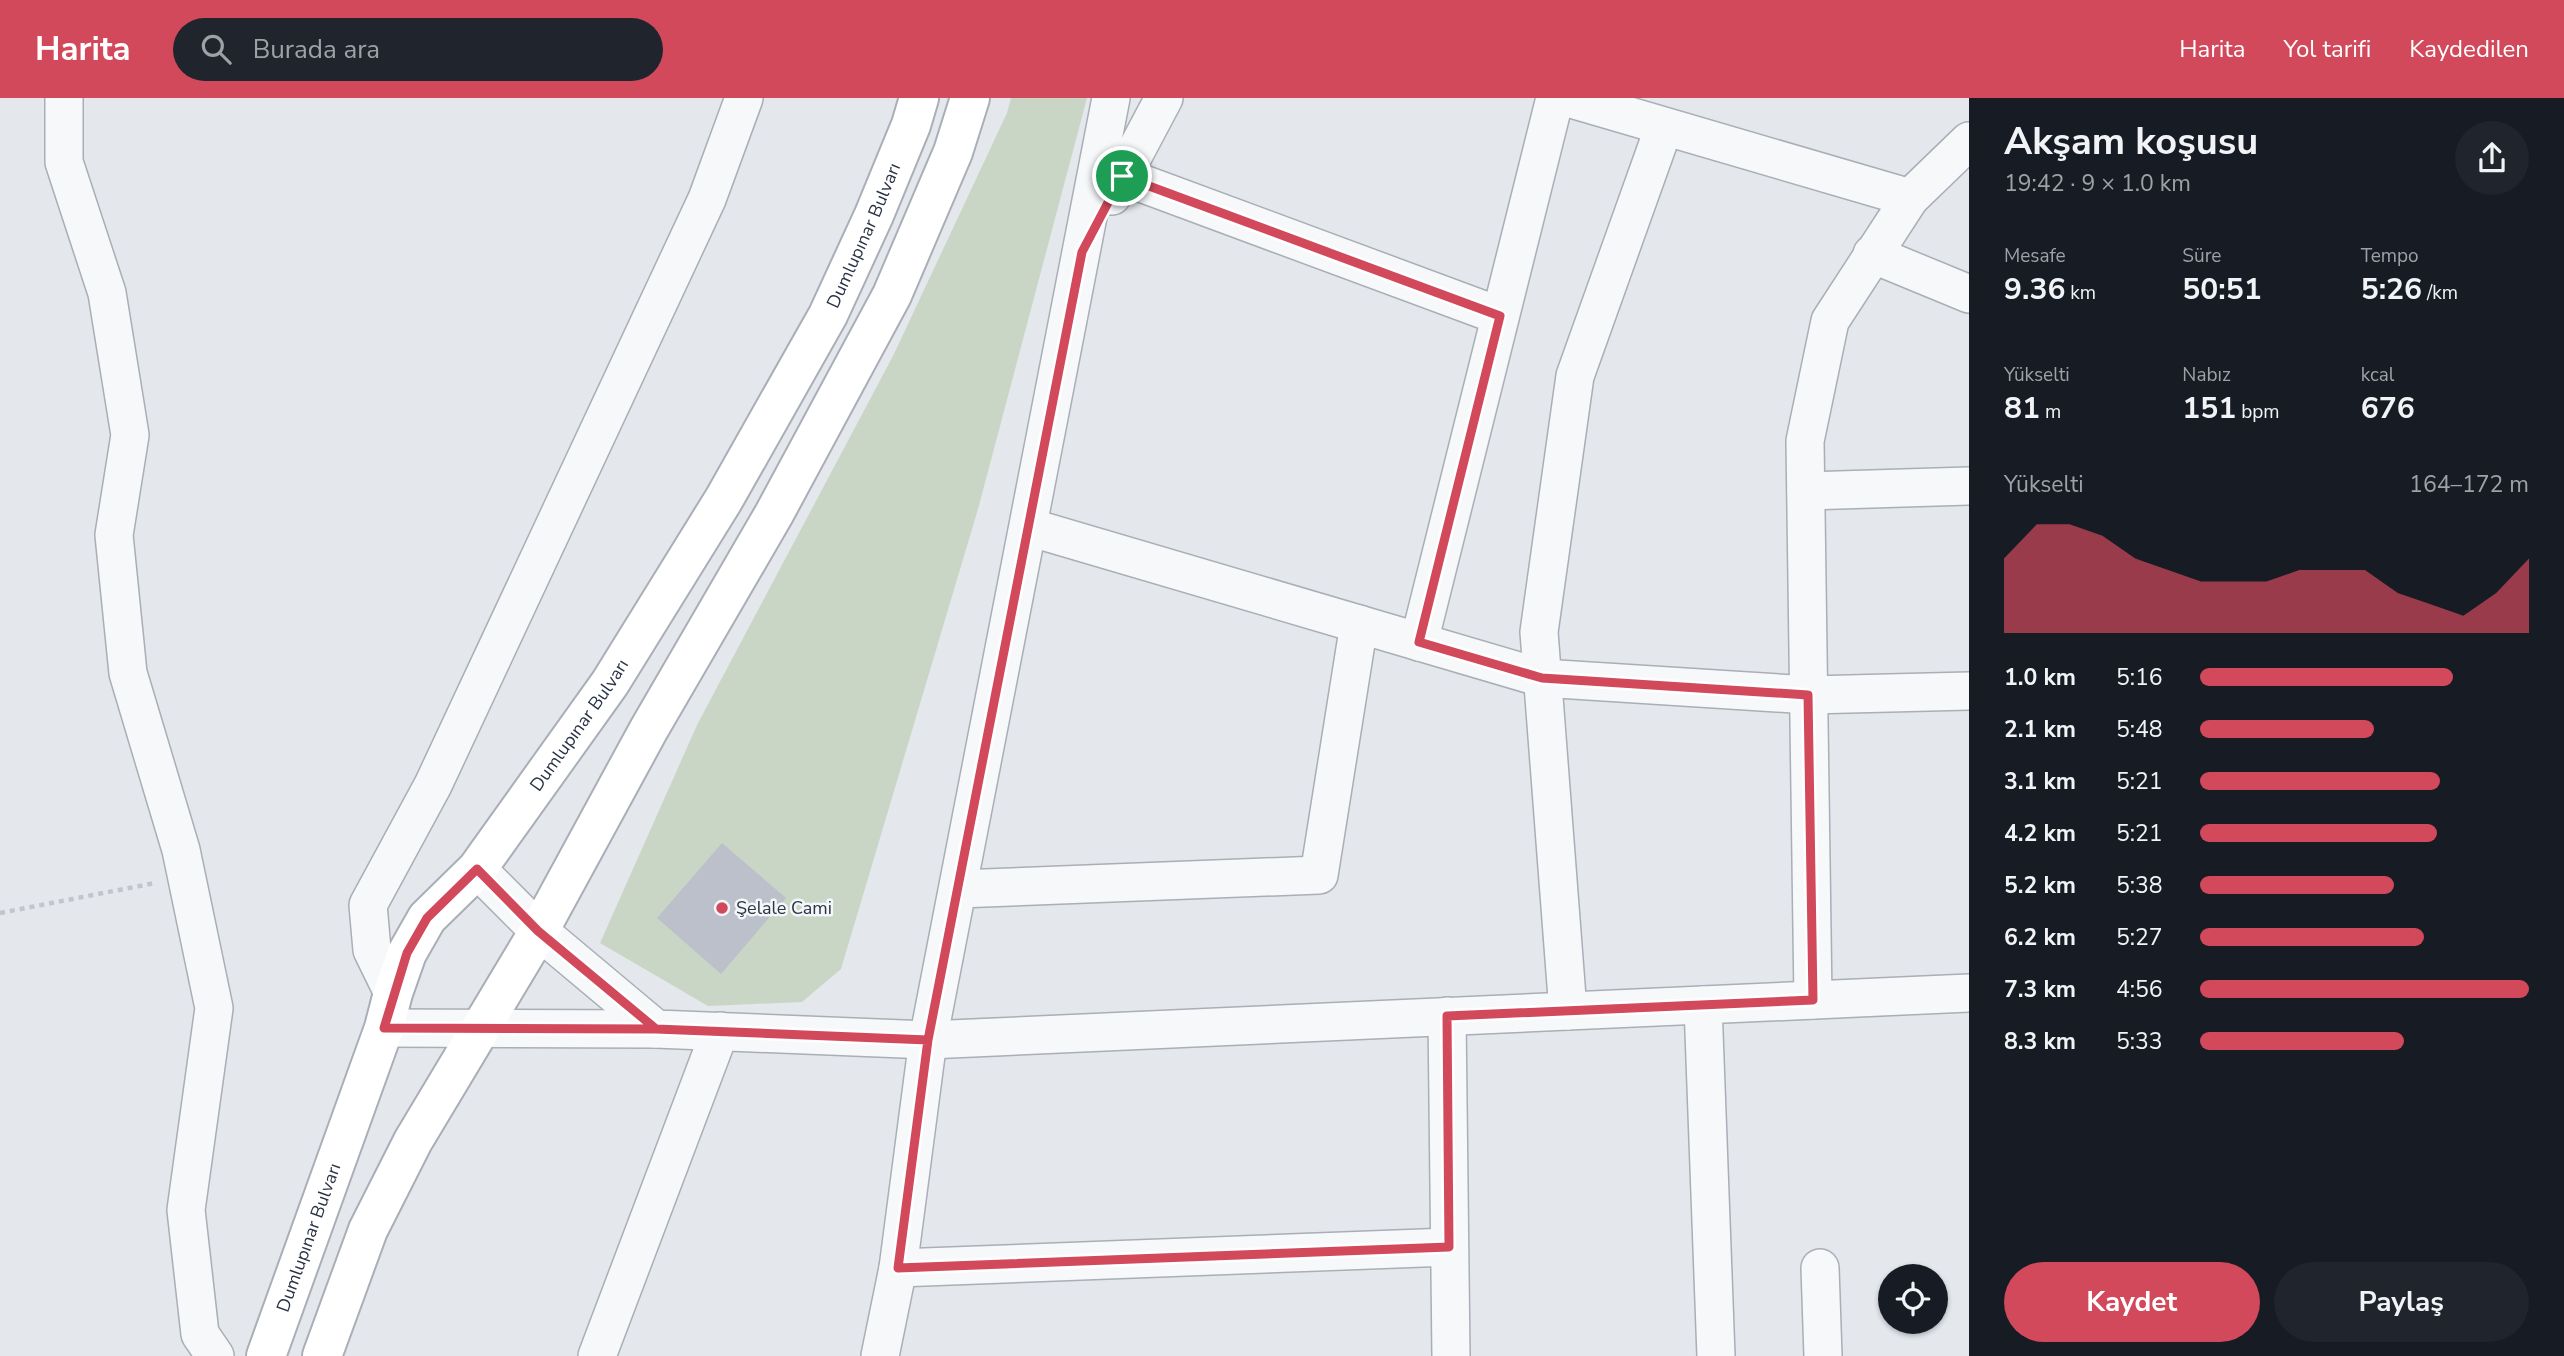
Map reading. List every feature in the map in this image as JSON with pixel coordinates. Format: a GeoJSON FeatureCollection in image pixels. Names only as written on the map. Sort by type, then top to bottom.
{"type":"FeatureCollection","features":[{"type":"Feature","properties":{"kind":"main road","name":"Dumlupınar Bulvarı"},"geometry":{"type":"LineString","coordinates":[[266,1356],[407,953],[427,918],[477,869],[610,683],[724,499],[828,315],[874,215],[911,125],[919,98]]}},
{"type":"Feature","properties":{"kind":"main road"},"geometry":{"type":"LineString","coordinates":[[322,1356],[368,1230],[413,1141],[538,931],[649,729],[774,514],[892,295],[953,152],[970,98]]}},
{"type":"Feature","properties":{"kind":"street"},"geometry":{"type":"LineString","coordinates":[[64,98],[64,162],[107,293],[130,435],[114,535],[128,673],[181,850],[214,1009],[186,1210],[200,1334],[215,1356]]}},
{"type":"Feature","properties":{"kind":"street"},"geometry":{"type":"LineString","coordinates":[[744,98],[707,199],[433,785],[368,905],[372,950],[388,1010],[480,1027],[656,1029],[928,1040],[1969,993]]}},
{"type":"Feature","properties":{"kind":"street"},"geometry":{"type":"LineString","coordinates":[[880,1356],[898,1268],[928,1040],[1111,98]]}},
{"type":"Feature","properties":{"kind":"street"},"geometry":{"type":"LineString","coordinates":[[1082,252],[1164,98]]}},
{"type":"Feature","properties":{"kind":"street"},"geometry":{"type":"LineString","coordinates":[[1419,642],[1555,98]]}},
{"type":"Feature","properties":{"kind":"street"},"geometry":{"type":"LineString","coordinates":[[1568,98],[1608,104],[1664,127],[1910,198]]}},
{"type":"Feature","properties":{"kind":"street"},"geometry":{"type":"LineString","coordinates":[[1568,1011],[1539,632],[1576,376],[1664,127]]}},
{"type":"Feature","properties":{"kind":"street"},"geometry":{"type":"LineString","coordinates":[[1813,1000],[1805,441],[1830,321],[1910,198],[1969,141]]}},
{"type":"Feature","properties":{"kind":"street"},"geometry":{"type":"LineString","coordinates":[[1122,176],[1500,316]]}},
{"type":"Feature","properties":{"kind":"street"},"geometry":{"type":"LineString","coordinates":[[1872,254],[1969,294]]}},
{"type":"Feature","properties":{"kind":"street"},"geometry":{"type":"LineString","coordinates":[[1806,491],[1969,486]]}},
{"type":"Feature","properties":{"kind":"street"},"geometry":{"type":"LineString","coordinates":[[1029,527],[1542,678],[1808,695],[1969,691]]}},
{"type":"Feature","properties":{"kind":"street"},"geometry":{"type":"LineString","coordinates":[[958,889],[1319,875],[1359,624]]}},
{"type":"Feature","properties":{"kind":"street"},"geometry":{"type":"LineString","coordinates":[[477,869],[538,931],[656,1029]]}},
{"type":"Feature","properties":{"kind":"street"},"geometry":{"type":"LineString","coordinates":[[1703,1005],[1716,1356]]}},
{"type":"Feature","properties":{"kind":"street"},"geometry":{"type":"LineString","coordinates":[[1447,1016],[1451,1356]]}},
{"type":"Feature","properties":{"kind":"street"},"geometry":{"type":"LineString","coordinates":[[597,1356],[720,1031]]}},
{"type":"Feature","properties":{"kind":"street"},"geometry":{"type":"LineString","coordinates":[[898,1268],[1449,1247]]}},
{"type":"Feature","properties":{"kind":"street"},"geometry":{"type":"LineString","coordinates":[[1820,1268],[1823,1356]]}},
{"type":"Feature","properties":{"kind":"path"},"geometry":{"type":"LineString","coordinates":[[0,913],[187,877]]}},
{"type":"Feature","properties":{"kind":"green space"},"geometry":{"type":"Polygon","coordinates":[[[1011,98],[1087,98],[978,509],[841,969],[802,1002],[708,1006],[600,943],[698,723],[893,356],[1007,113],[1011,98]]]}},
{"type":"Feature","properties":{"kind":"building","name":"Şelale Cami"},"geometry":{"type":"Polygon","coordinates":[[[722,843],[786,898],[721,974],[657,918],[722,843]]]}},
{"type":"Feature","properties":{"kind":"place","name":"Şelale Cami"},"geometry":{"type":"Point","coordinates":[722,908]}},
{"type":"Feature","properties":{"kind":"route"},"geometry":{"type":"LineString","coordinates":[[1122,176],[1082,252],[928,1040],[720,1031],[656,1029],[384,1028],[407,953],[427,918],[477,869],[538,931],[656,1029],[928,1040],[898,1268],[1449,1247],[1447,1016],[1813,1000],[1808,695],[1542,678],[1419,642],[1500,316],[1122,176]]}}]}
